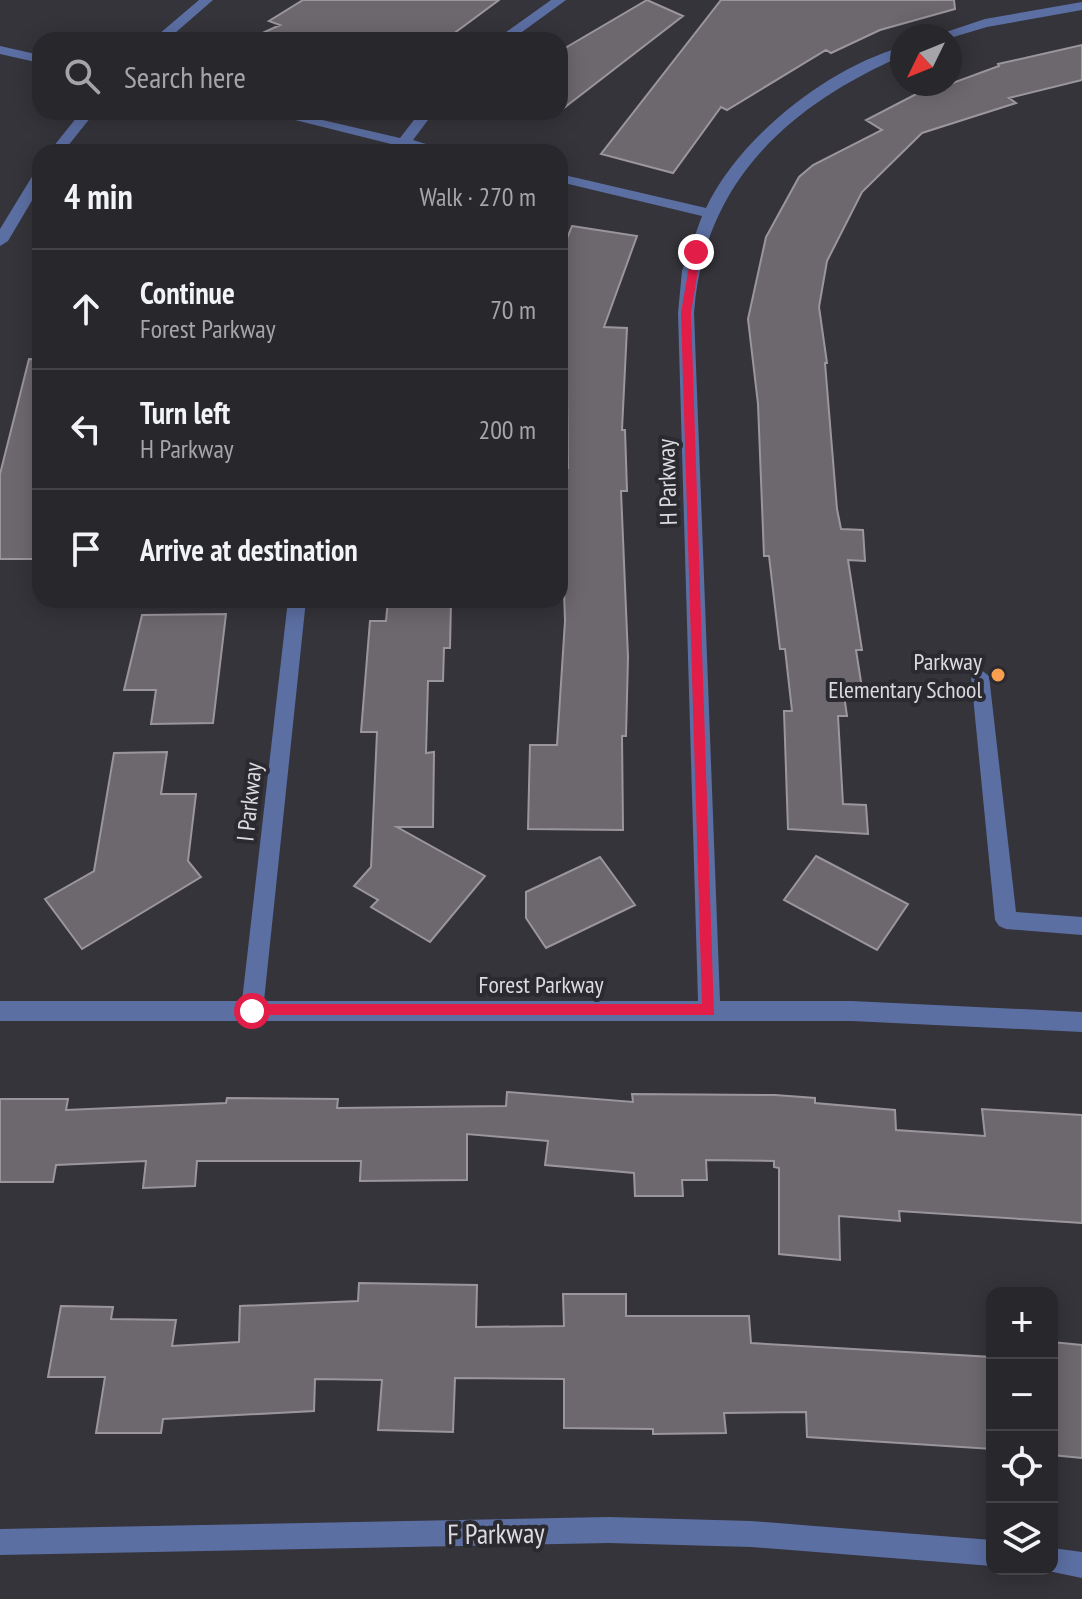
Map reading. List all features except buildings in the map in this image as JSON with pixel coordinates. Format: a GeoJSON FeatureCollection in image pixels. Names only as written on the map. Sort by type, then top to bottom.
{"type":"FeatureCollection","features":[{"type":"Feature","properties":{"kind":"street"},"geometry":{"type":"LineString","coordinates":[[169,32],[207,0]]}},
{"type":"Feature","properties":{"kind":"street"},"geometry":{"type":"LineString","coordinates":[[514,32],[560,0]]}},
{"type":"Feature","properties":{"kind":"street"},"geometry":{"type":"LineString","coordinates":[[962,30],[998,20],[1082,6]]}},
{"type":"Feature","properties":{"kind":"street"},"geometry":{"type":"LineString","coordinates":[[0,50],[32,57]]}},
{"type":"Feature","properties":{"kind":"street","name":"H Parkway"},"geometry":{"type":"LineString","coordinates":[[709,1010],[686,313],[690,271],[710,213],[751,152],[780,123],[842,79],[890,57]]}},
{"type":"Feature","properties":{"kind":"street"},"geometry":{"type":"LineString","coordinates":[[62,144],[82,120]]}},
{"type":"Feature","properties":{"kind":"street"},"geometry":{"type":"LineString","coordinates":[[300,120],[389,144]]}},
{"type":"Feature","properties":{"kind":"street"},"geometry":{"type":"LineString","coordinates":[[402,144],[421,120]]}},
{"type":"Feature","properties":{"kind":"street"},"geometry":{"type":"LineString","coordinates":[[568,180],[710,213]]}},
{"type":"Feature","properties":{"kind":"street"},"geometry":{"type":"LineString","coordinates":[[0,241],[32,188]]}},
{"type":"Feature","properties":{"kind":"street","name":"I Parkway"},"geometry":{"type":"LineString","coordinates":[[252,1011],[296,608]]}},
{"type":"Feature","properties":{"kind":"street"},"geometry":{"type":"LineString","coordinates":[[980,676],[1006,920],[1082,926]]}},
{"type":"Feature","properties":{"kind":"street","name":"Forest Parkway"},"geometry":{"type":"LineString","coordinates":[[0,1011],[852,1011],[1082,1022]]}},
{"type":"Feature","properties":{"kind":"street","name":"F Parkway"},"geometry":{"type":"LineString","coordinates":[[0,1542],[609,1530],[751,1534],[986,1553]]}},
{"type":"Feature","properties":{"kind":"street"},"geometry":{"type":"LineString","coordinates":[[1058,1562],[1082,1565]]}},
{"type":"Feature","properties":{"kind":"place","name":"Parkway Elementary School"},"geometry":{"type":"Point","coordinates":[998,675]}},
{"type":"Feature","properties":{"kind":"route"},"geometry":{"type":"LineString","coordinates":[[252,1011],[709,1010],[686,313],[690,271],[696,252]]}}]}
